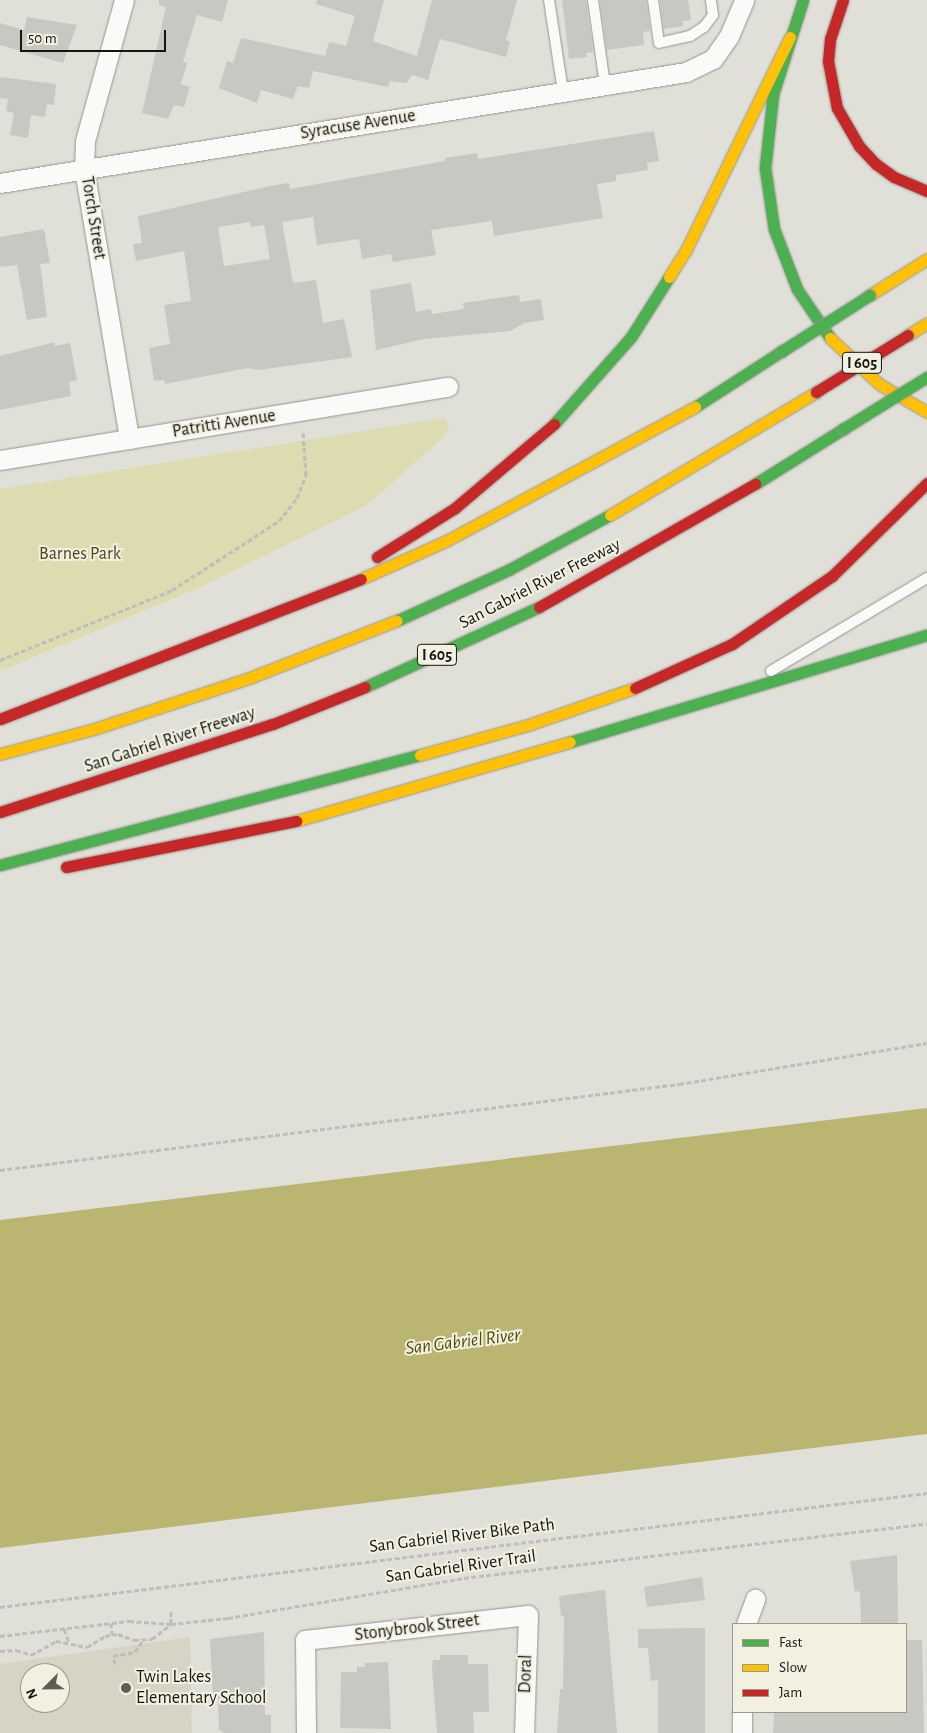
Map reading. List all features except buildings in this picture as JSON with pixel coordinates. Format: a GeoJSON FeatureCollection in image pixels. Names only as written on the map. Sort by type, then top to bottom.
{"type":"FeatureCollection","features":[{"type":"Feature","properties":{"kind":"highway"},"geometry":{"type":"LineString","coordinates":[[803,0],[773,94],[765,143],[768,203],[785,261],[797,289],[834,342],[879,384],[927,412]]}},
{"type":"Feature","properties":{"kind":"highway"},"geometry":{"type":"LineString","coordinates":[[843,0],[830,39],[828,61],[837,108],[859,146],[876,164],[894,177],[927,191]]}},
{"type":"Feature","properties":{"kind":"highway"},"geometry":{"type":"LineString","coordinates":[[276,611],[362,566],[455,508],[513,462],[568,411],[631,337],[686,250],[790,36]]}},
{"type":"Feature","properties":{"kind":"highway"},"geometry":{"type":"LineString","coordinates":[[0,719],[378,573],[510,511],[669,424],[927,259]]}},
{"type":"Feature","properties":{"kind":"highway","name":"San Gabriel River Freeway"},"geometry":{"type":"LineString","coordinates":[[0,754],[94,729],[252,677],[387,625],[510,569],[641,498],[927,323]]}},
{"type":"Feature","properties":{"kind":"highway","name":"San Gabriel River Freeway"},"geometry":{"type":"LineString","coordinates":[[0,812],[273,724],[411,668],[564,594],[697,520],[927,377]]}},
{"type":"Feature","properties":{"kind":"highway"},"geometry":{"type":"LineString","coordinates":[[0,865],[160,826],[612,698],[696,663],[771,620],[832,576],[927,483]]}},
{"type":"Feature","properties":{"kind":"highway"},"geometry":{"type":"LineString","coordinates":[[50,869],[275,827],[468,773],[927,635]]}},
{"type":"Feature","properties":{"kind":"highway"},"geometry":{"type":"LineString","coordinates":[[0,877],[12,876]]}},
{"type":"Feature","properties":{"kind":"street","name":"Torch Street"},"geometry":{"type":"LineString","coordinates":[[124,0],[85,141],[84,169],[129,439]]}},
{"type":"Feature","properties":{"kind":"street","name":"Syracuse Avenue"},"geometry":{"type":"LineString","coordinates":[[0,183],[686,72],[713,59],[729,36],[744,0]]}},
{"type":"Feature","properties":{"kind":"street","name":"Patritti Avenue"},"geometry":{"type":"LineString","coordinates":[[0,460],[448,387]]}},
{"type":"Feature","properties":{"kind":"street"},"geometry":{"type":"LineString","coordinates":[[746,1623],[755,1599]]}},
{"type":"Feature","properties":{"kind":"street","name":"Stonybrook Street"},"geometry":{"type":"LineString","coordinates":[[306,1733],[305,1640],[528,1615]]}},
{"type":"Feature","properties":{"kind":"street","name":"Doral"},"geometry":{"type":"LineString","coordinates":[[524,1733],[528,1615]]}},
{"type":"Feature","properties":{"kind":"street"},"geometry":{"type":"LineString","coordinates":[[742,1713],[742,1733]]}},
{"type":"Feature","properties":{"kind":"lane"},"geometry":{"type":"LineString","coordinates":[[549,0],[563,92]]}},
{"type":"Feature","properties":{"kind":"lane"},"geometry":{"type":"LineString","coordinates":[[593,0],[605,85]]}},
{"type":"Feature","properties":{"kind":"lane"},"geometry":{"type":"LineString","coordinates":[[653,0],[659,43],[690,36],[704,27],[713,15],[710,0]]}},
{"type":"Feature","properties":{"kind":"lane"},"geometry":{"type":"LineString","coordinates":[[733,692],[927,578]]}},
{"type":"Feature","properties":{"kind":"path"},"geometry":{"type":"LineString","coordinates":[[0,660],[172,590],[279,521],[297,498],[306,475],[302,432]]}},
{"type":"Feature","properties":{"kind":"path"},"geometry":{"type":"LineString","coordinates":[[0,1170],[679,1084],[927,1042]]}},
{"type":"Feature","properties":{"kind":"path","name":"San Gabriel River Bike Path"},"geometry":{"type":"LineString","coordinates":[[0,1607],[927,1493]]}},
{"type":"Feature","properties":{"kind":"path","name":"San Gabriel River Trail"},"geometry":{"type":"LineString","coordinates":[[0,1636],[142,1620],[171,1624],[228,1618],[464,1578],[927,1524]]}},
{"type":"Feature","properties":{"kind":"path"},"geometry":{"type":"LineString","coordinates":[[0,1651],[16,1650],[31,1655],[51,1643],[69,1643],[87,1647],[112,1635],[142,1640],[159,1637],[171,1624],[170,1610]]}},
{"type":"Feature","properties":{"kind":"path"},"geometry":{"type":"LineString","coordinates":[[111,1623],[112,1635]]}},
{"type":"Feature","properties":{"kind":"path"},"geometry":{"type":"LineString","coordinates":[[64,1629],[69,1643]]}},
{"type":"Feature","properties":{"kind":"path"},"geometry":{"type":"LineString","coordinates":[[115,1664],[114,1656],[135,1652],[142,1640]]}},
{"type":"Feature","properties":{"kind":"shaded area","name":"Twin Lakes Elementary School"},"geometry":{"type":"Polygon","coordinates":[[[190,1637],[192,1733],[0,1733],[0,1664],[190,1637]]]}},
{"type":"Feature","properties":{"kind":"green space","name":"Barnes Park"},"geometry":{"type":"Polygon","coordinates":[[[445,418],[449,429],[438,442],[367,505],[203,586],[0,671],[0,489],[445,418]]]}},
{"type":"Feature","properties":{"kind":"water","name":"San Gabriel River"},"geometry":{"type":"Polygon","coordinates":[[[927,1108],[927,1434],[0,1548],[0,1220],[927,1108]]]}},
{"type":"Feature","properties":{"kind":"traffic: fast"},"geometry":{"type":"LineString","coordinates":[[803,0],[773,94],[765,168],[774,229],[797,289],[830,338]]}},
{"type":"Feature","properties":{"kind":"traffic: fast"},"geometry":{"type":"LineString","coordinates":[[554,424],[631,337],[669,277]]}},
{"type":"Feature","properties":{"kind":"traffic: fast"},"geometry":{"type":"LineString","coordinates":[[782,351],[870,295]]}},
{"type":"Feature","properties":{"kind":"traffic: fast"},"geometry":{"type":"LineString","coordinates":[[695,407],[782,351]]}},
{"type":"Feature","properties":{"kind":"traffic: fast"},"geometry":{"type":"LineString","coordinates":[[843,429],[927,377]]}},
{"type":"Feature","properties":{"kind":"traffic: fast"},"geometry":{"type":"LineString","coordinates":[[755,484],[843,429]]}},
{"type":"Feature","properties":{"kind":"traffic: fast"},"geometry":{"type":"LineString","coordinates":[[396,621],[510,569],[610,515]]}},
{"type":"Feature","properties":{"kind":"traffic: fast"},"geometry":{"type":"LineString","coordinates":[[365,687],[539,607]]}},
{"type":"Feature","properties":{"kind":"traffic: fast"},"geometry":{"type":"LineString","coordinates":[[570,742],[927,635]]}},
{"type":"Feature","properties":{"kind":"traffic: fast"},"geometry":{"type":"LineString","coordinates":[[0,865],[420,755]]}},
{"type":"Feature","properties":{"kind":"traffic: slow"},"geometry":{"type":"LineString","coordinates":[[669,277],[686,250],[790,37]]}},
{"type":"Feature","properties":{"kind":"traffic: slow"},"geometry":{"type":"LineString","coordinates":[[870,295],[927,259]]}},
{"type":"Feature","properties":{"kind":"traffic: slow"},"geometry":{"type":"LineString","coordinates":[[908,335],[927,323]]}},
{"type":"Feature","properties":{"kind":"traffic: slow"},"geometry":{"type":"LineString","coordinates":[[830,338],[879,384],[927,412]]}},
{"type":"Feature","properties":{"kind":"traffic: slow"},"geometry":{"type":"LineString","coordinates":[[610,515],[816,392]]}},
{"type":"Feature","properties":{"kind":"traffic: slow"},"geometry":{"type":"LineString","coordinates":[[361,579],[446,541],[695,407]]}},
{"type":"Feature","properties":{"kind":"traffic: slow"},"geometry":{"type":"LineString","coordinates":[[0,754],[94,729],[252,677],[396,621]]}},
{"type":"Feature","properties":{"kind":"traffic: slow"},"geometry":{"type":"LineString","coordinates":[[420,755],[528,725],[635,688]]}},
{"type":"Feature","properties":{"kind":"traffic: slow"},"geometry":{"type":"LineString","coordinates":[[296,821],[570,742]]}},
{"type":"Feature","properties":{"kind":"traffic: jam"},"geometry":{"type":"LineString","coordinates":[[843,0],[830,39],[828,61],[837,108],[859,146],[876,164],[894,177],[927,191]]}},
{"type":"Feature","properties":{"kind":"traffic: jam"},"geometry":{"type":"LineString","coordinates":[[816,392],[908,335]]}},
{"type":"Feature","properties":{"kind":"traffic: jam"},"geometry":{"type":"LineString","coordinates":[[377,557],[455,508],[554,424]]}},
{"type":"Feature","properties":{"kind":"traffic: jam"},"geometry":{"type":"LineString","coordinates":[[635,688],[732,644],[832,576],[927,483]]}},
{"type":"Feature","properties":{"kind":"traffic: jam"},"geometry":{"type":"LineString","coordinates":[[539,607],[755,484]]}},
{"type":"Feature","properties":{"kind":"traffic: jam"},"geometry":{"type":"LineString","coordinates":[[0,719],[361,579]]}},
{"type":"Feature","properties":{"kind":"traffic: jam"},"geometry":{"type":"LineString","coordinates":[[0,812],[273,724],[365,687]]}},
{"type":"Feature","properties":{"kind":"traffic: jam"},"geometry":{"type":"LineString","coordinates":[[66,867],[296,821]]}},
{"type":"Feature","properties":{"kind":"place","name":"Twin Lakes Elementary School"},"geometry":{"type":"Point","coordinates":[126,1688]}}]}
